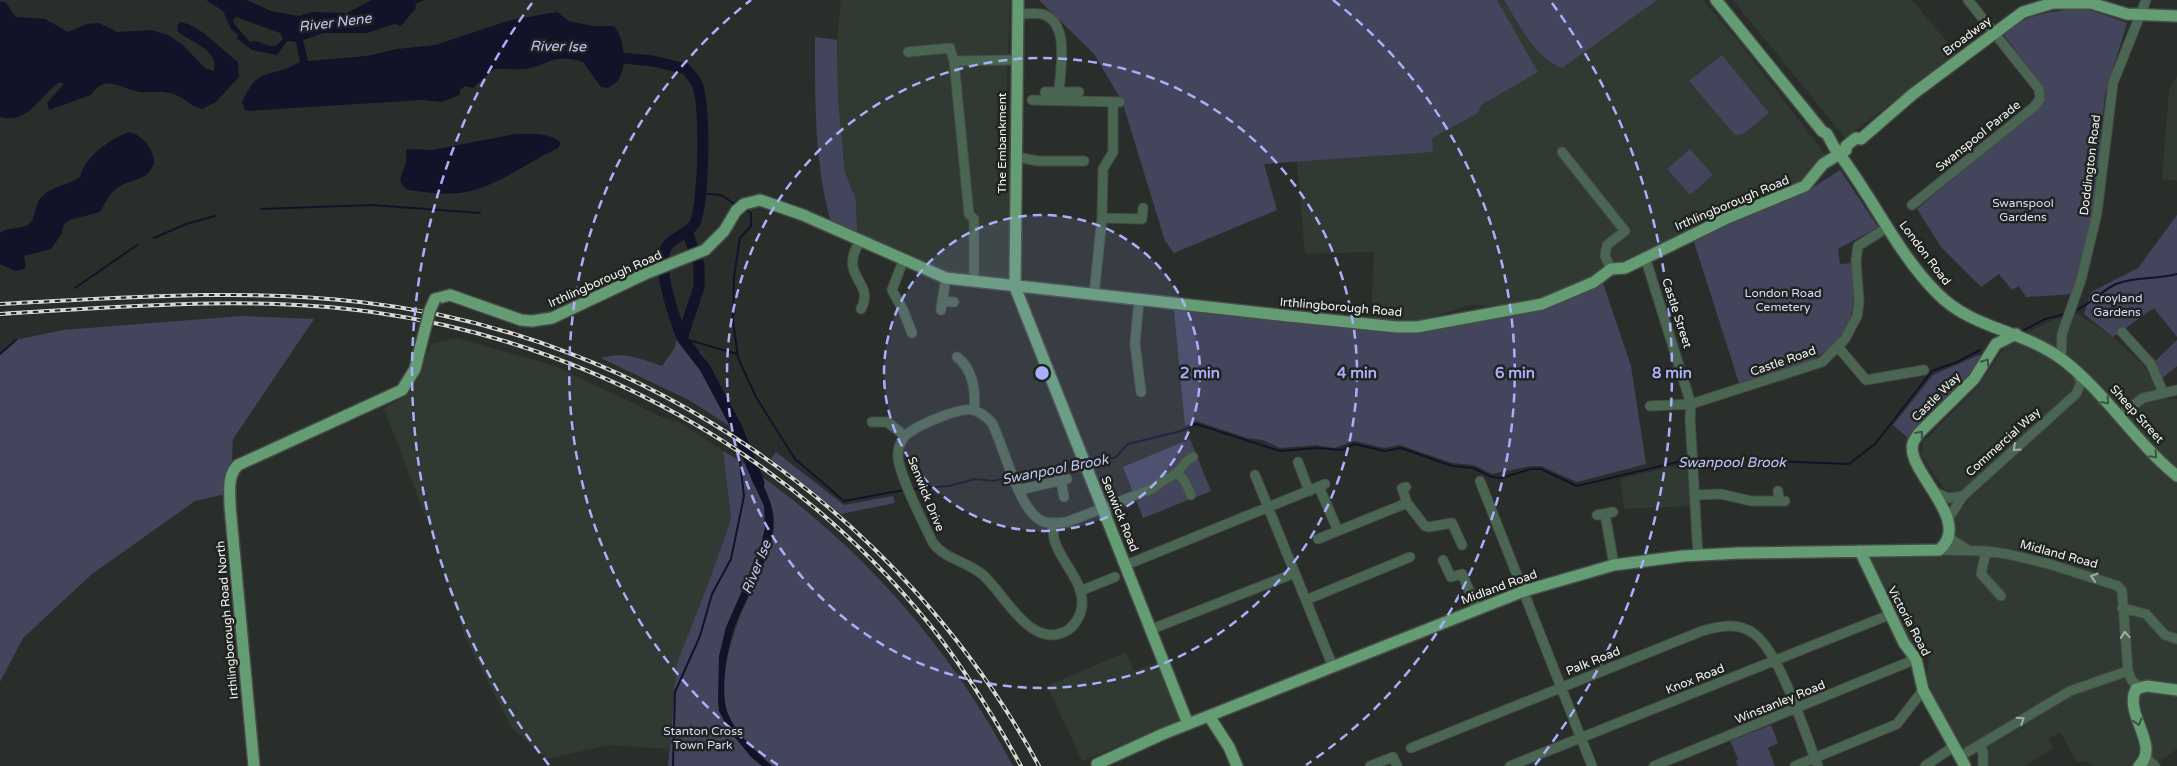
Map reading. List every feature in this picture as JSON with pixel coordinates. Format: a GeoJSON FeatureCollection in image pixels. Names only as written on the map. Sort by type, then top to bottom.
{"type":"FeatureCollection","features":[{"type":"Feature","properties":{"kind":"main road","name":"The Embankment"},"geometry":{"type":"LineString","coordinates":[[1015,287],[1018,0]]}},
{"type":"Feature","properties":{"kind":"main road","name":"London Road"},"geometry":{"type":"LineString","coordinates":[[1716,0],[1822,131],[1832,140],[1888,227],[1935,291],[1951,307],[1988,326],[2016,334],[2044,348],[2061,358],[2076,371]]}},
{"type":"Feature","properties":{"kind":"main road","name":"Broadway"},"geometry":{"type":"LineString","coordinates":[[1839,152],[1856,138],[1861,139],[1913,94],[2023,12],[2053,2],[2089,2],[2122,13],[2177,16]]}},
{"type":"Feature","properties":{"kind":"main road","name":"Irthlingborough Road"},"geometry":{"type":"LineString","coordinates":[[232,471],[238,465],[402,390],[415,369],[430,310],[435,299],[450,296],[521,320],[543,320],[645,274],[705,250],[724,231],[736,211],[744,204],[760,200],[802,215],[903,261],[946,278],[1397,327],[1417,327],[1542,304],[1594,282],[1611,269],[1625,268],[1725,219],[1805,186],[1827,161],[1839,152]]}},
{"type":"Feature","properties":{"kind":"main road","name":"Senwick Road"},"geometry":{"type":"LineString","coordinates":[[1015,287],[1188,724]]}},
{"type":"Feature","properties":{"kind":"main road"},"geometry":{"type":"LineString","coordinates":[[1024,310],[1031,296],[1046,288]]}},
{"type":"Feature","properties":{"kind":"main road"},"geometry":{"type":"LineString","coordinates":[[1988,326],[1996,344],[2016,334]]}},
{"type":"Feature","properties":{"kind":"main road","name":"Castle Way"},"geometry":{"type":"LineString","coordinates":[[1948,519],[1944,507],[1915,460],[1913,443],[1919,433],[1974,379],[1996,344]]}},
{"type":"Feature","properties":{"kind":"main road","name":"Sheep Street"},"geometry":{"type":"LineString","coordinates":[[2076,371],[2177,476]]}},
{"type":"Feature","properties":{"kind":"main road","name":"Irthlingborough Road North"},"geometry":{"type":"LineString","coordinates":[[232,471],[229,482],[230,506],[254,766]]}},
{"type":"Feature","properties":{"kind":"main road"},"geometry":{"type":"LineString","coordinates":[[1939,550],[1948,538],[1948,519]]}},
{"type":"Feature","properties":{"kind":"main road","name":"Midland Road"},"geometry":{"type":"LineString","coordinates":[[1097,766],[1097,764],[1188,724],[1477,609],[1524,591],[1614,565],[1698,555],[1939,550]]}},
{"type":"Feature","properties":{"kind":"main road","name":"Victoria Road"},"geometry":{"type":"LineString","coordinates":[[1860,551],[1904,644],[1916,659],[1923,690],[1959,757]]}},
{"type":"Feature","properties":{"kind":"main road"},"geometry":{"type":"LineString","coordinates":[[2142,762],[2147,750],[2135,712],[2134,694],[2140,687],[2177,690]]}},
{"type":"Feature","properties":{"kind":"main road"},"geometry":{"type":"LineString","coordinates":[[1209,716],[1229,747],[1237,766]]}},
{"type":"Feature","properties":{"kind":"street"},"geometry":{"type":"LineString","coordinates":[[1968,0],[1995,32]]}},
{"type":"Feature","properties":{"kind":"street","name":"Doddington Road"},"geometry":{"type":"LineString","coordinates":[[2061,358],[2062,334],[2090,252],[2097,213],[2113,82],[2146,0]]}},
{"type":"Feature","properties":{"kind":"street"},"geometry":{"type":"LineString","coordinates":[[1017,14],[1043,14],[1053,20],[1059,30],[1059,92]]}},
{"type":"Feature","properties":{"kind":"street","name":"Swanspool Parade"},"geometry":{"type":"LineString","coordinates":[[1912,205],[2034,107],[2040,99],[2039,89],[1995,32]]}},
{"type":"Feature","properties":{"kind":"street"},"geometry":{"type":"LineString","coordinates":[[908,52],[950,48],[954,61],[969,214],[974,219],[974,273]]}},
{"type":"Feature","properties":{"kind":"street"},"geometry":{"type":"LineString","coordinates":[[954,61],[1016,60]]}},
{"type":"Feature","properties":{"kind":"street"},"geometry":{"type":"LineString","coordinates":[[1046,92],[1079,92]]}},
{"type":"Feature","properties":{"kind":"street"},"geometry":{"type":"LineString","coordinates":[[1032,100],[1117,102],[1113,152],[1103,169],[1102,218],[1094,295]]}},
{"type":"Feature","properties":{"kind":"street"},"geometry":{"type":"LineString","coordinates":[[1562,152],[1625,230],[1607,245],[1605,256],[1611,269]]}},
{"type":"Feature","properties":{"kind":"street"},"geometry":{"type":"LineString","coordinates":[[1016,157],[1038,161],[1084,161]]}},
{"type":"Feature","properties":{"kind":"street"},"geometry":{"type":"LineString","coordinates":[[1102,218],[1142,219],[1143,208]]}},
{"type":"Feature","properties":{"kind":"street","name":"Castle Road"},"geometry":{"type":"LineString","coordinates":[[1650,406],[1691,404],[1822,362],[1838,347],[1853,328],[1857,316],[1859,302],[1856,261],[1858,246],[1888,227]]}},
{"type":"Feature","properties":{"kind":"street"},"geometry":{"type":"LineString","coordinates":[[860,241],[851,261],[852,271],[864,289],[865,302],[862,309]]}},
{"type":"Feature","properties":{"kind":"street","name":"Castle Street"},"geometry":{"type":"LineString","coordinates":[[1645,257],[1691,404],[1698,555]]}},
{"type":"Feature","properties":{"kind":"street"},"geometry":{"type":"LineString","coordinates":[[903,261],[892,290],[912,333]]}},
{"type":"Feature","properties":{"kind":"street"},"geometry":{"type":"LineString","coordinates":[[946,278],[942,306],[954,302]]}},
{"type":"Feature","properties":{"kind":"street"},"geometry":{"type":"LineString","coordinates":[[1139,300],[1135,344],[1141,392]]}},
{"type":"Feature","properties":{"kind":"street"},"geometry":{"type":"LineString","coordinates":[[2122,332],[2151,364],[2163,392]]}},
{"type":"Feature","properties":{"kind":"street"},"geometry":{"type":"LineString","coordinates":[[2044,348],[2050,346],[2062,334]]}},
{"type":"Feature","properties":{"kind":"street"},"geometry":{"type":"LineString","coordinates":[[1838,347],[1866,380],[1924,370]]}},
{"type":"Feature","properties":{"kind":"street"},"geometry":{"type":"LineString","coordinates":[[964,359],[975,388],[974,410]]}},
{"type":"Feature","properties":{"kind":"street","name":"Commercial Way"},"geometry":{"type":"LineString","coordinates":[[1948,519],[1963,496],[2076,394],[2080,383],[2076,371]]}},
{"type":"Feature","properties":{"kind":"street"},"geometry":{"type":"LineString","coordinates":[[2119,416],[2143,398],[2177,390]]}},
{"type":"Feature","properties":{"kind":"street"},"geometry":{"type":"LineString","coordinates":[[872,422],[887,422],[905,436],[917,428],[963,410],[974,410],[986,416],[992,423],[1008,465],[1030,512],[1041,521],[1053,523],[1067,522],[1152,489],[1161,480],[1177,473],[1185,461],[1193,457]]}},
{"type":"Feature","properties":{"kind":"street","name":"Senwick Drive"},"geometry":{"type":"LineString","coordinates":[[905,436],[899,446],[899,467],[933,543],[941,554],[969,564],[984,575],[1029,628],[1043,634],[1055,634],[1067,630],[1076,622],[1082,603],[1080,591],[1055,543],[1053,523]]}},
{"type":"Feature","properties":{"kind":"street"},"geometry":{"type":"LineString","coordinates":[[1298,462],[1309,490]]}},
{"type":"Feature","properties":{"kind":"street"},"geometry":{"type":"LineString","coordinates":[[1177,473],[1184,480],[1190,495]]}},
{"type":"Feature","properties":{"kind":"street"},"geometry":{"type":"LineString","coordinates":[[1255,476],[1333,667]]}},
{"type":"Feature","properties":{"kind":"street"},"geometry":{"type":"LineString","coordinates":[[1018,488],[1064,480],[1064,497]]}},
{"type":"Feature","properties":{"kind":"street"},"geometry":{"type":"LineString","coordinates":[[1480,482],[1592,766]]}},
{"type":"Feature","properties":{"kind":"street"},"geometry":{"type":"LineString","coordinates":[[1126,565],[1322,485],[1338,532]]}},
{"type":"Feature","properties":{"kind":"street"},"geometry":{"type":"LineString","coordinates":[[1406,487],[1402,488],[1407,503],[1426,527],[1446,522],[1454,524],[1462,545]]}},
{"type":"Feature","properties":{"kind":"street"},"geometry":{"type":"LineString","coordinates":[[1695,495],[1721,494],[1752,502],[1782,501],[1778,490]]}},
{"type":"Feature","properties":{"kind":"street"},"geometry":{"type":"LineString","coordinates":[[1934,492],[1949,498],[1963,496]]}},
{"type":"Feature","properties":{"kind":"street"},"geometry":{"type":"LineString","coordinates":[[1318,539],[1407,503]]}},
{"type":"Feature","properties":{"kind":"street"},"geometry":{"type":"LineString","coordinates":[[1605,514],[1614,565]]}},
{"type":"Feature","properties":{"kind":"street","name":"Midland Road"},"geometry":{"type":"LineString","coordinates":[[1948,538],[1968,550]]}},
{"type":"Feature","properties":{"kind":"street","name":"Midland Road"},"geometry":{"type":"LineString","coordinates":[[1939,550],[1986,551],[2036,560],[2113,583],[2121,588],[2122,608]]}},
{"type":"Feature","properties":{"kind":"street"},"geometry":{"type":"LineString","coordinates":[[1986,551],[1981,574],[2001,596]]}},
{"type":"Feature","properties":{"kind":"street"},"geometry":{"type":"LineString","coordinates":[[1306,600],[1410,557]]}},
{"type":"Feature","properties":{"kind":"street"},"geometry":{"type":"LineString","coordinates":[[1443,560],[1451,577],[1462,574],[1477,609]]}},
{"type":"Feature","properties":{"kind":"street"},"geometry":{"type":"LineString","coordinates":[[1152,629],[1295,572]]}},
{"type":"Feature","properties":{"kind":"street"},"geometry":{"type":"LineString","coordinates":[[1080,591],[1115,577]]}},
{"type":"Feature","properties":{"kind":"street"},"geometry":{"type":"LineString","coordinates":[[2140,687],[2132,681],[2127,667],[2122,608],[2146,614],[2165,635],[2177,639]]}},
{"type":"Feature","properties":{"kind":"street","name":"Knox Road"},"geometry":{"type":"LineString","coordinates":[[1510,766],[1889,615]]}},
{"type":"Feature","properties":{"kind":"street","name":"Palk Road"},"geometry":{"type":"LineString","coordinates":[[1411,748],[1702,631],[1722,626],[1733,626],[1753,632],[1761,639],[1775,660],[1816,762]]}},
{"type":"Feature","properties":{"kind":"street","name":"Winstanley Road"},"geometry":{"type":"LineString","coordinates":[[1654,766],[1916,659]]}},
{"type":"Feature","properties":{"kind":"street"},"geometry":{"type":"LineString","coordinates":[[1925,766],[1959,757],[2070,691],[2127,667]]}},
{"type":"Feature","properties":{"kind":"street"},"geometry":{"type":"LineString","coordinates":[[1795,766],[1816,762],[1897,724],[1923,690]]}},
{"type":"Feature","properties":{"kind":"street"},"geometry":{"type":"LineString","coordinates":[[1980,745],[1983,752],[1984,766]]}},
{"type":"Feature","properties":{"kind":"street"},"geometry":{"type":"LineString","coordinates":[[1370,766],[1394,757],[1397,766]]}},
{"type":"Feature","properties":{"kind":"street"},"geometry":{"type":"LineString","coordinates":[[2142,762],[2155,766]]}},
{"type":"Feature","properties":{"kind":"shaded area"},"geometry":{"type":"Polygon","coordinates":[[[841,0],[1010,0],[1007,83],[1011,273],[1008,280],[967,277],[936,269],[889,252],[857,231],[856,200],[845,172],[838,98],[837,40],[841,0]]]}},
{"type":"Feature","properties":{"kind":"shaded area"},"geometry":{"type":"Polygon","coordinates":[[[1254,0],[1703,0],[1740,43],[1828,158],[1799,182],[1774,196],[1552,294],[1502,306],[1470,305],[1413,323],[1371,320],[1374,252],[1305,254],[1297,162],[1254,0]]]}},
{"type":"Feature","properties":{"kind":"shaded area"},"geometry":{"type":"Polygon","coordinates":[[[1733,0],[1912,0],[1957,54],[1845,138],[1733,0]]]}},
{"type":"Feature","properties":{"kind":"shaded area"},"geometry":{"type":"Polygon","coordinates":[[[2177,76],[2177,181],[2162,179],[2169,90],[2177,76]]]}},
{"type":"Feature","properties":{"kind":"shaded area"},"geometry":{"type":"Polygon","coordinates":[[[2078,314],[2113,337],[2145,367],[2154,382],[2159,399],[2177,399],[2177,749],[2153,766],[2093,766],[2087,761],[2077,762],[2060,732],[2049,739],[2053,749],[2023,766],[1987,766],[1986,750],[1962,751],[1931,691],[1927,675],[1929,661],[1924,650],[1917,651],[1906,638],[1865,558],[1954,554],[1956,533],[1952,517],[1968,502],[1961,492],[1954,493],[1944,489],[1922,456],[1923,442],[1979,385],[2009,341],[2056,319],[2078,314]]]}},
{"type":"Feature","properties":{"kind":"shaded area"},"geometry":{"type":"Polygon","coordinates":[[[457,338],[555,366],[664,418],[679,422],[723,451],[731,519],[677,663],[669,749],[609,745],[546,759],[511,727],[465,637],[435,541],[384,409],[411,392],[431,344],[457,338]]]}},
{"type":"Feature","properties":{"kind":"shaded area"},"geometry":{"type":"Polygon","coordinates":[[[1687,463],[1691,506],[1624,509],[1620,479],[1687,463]]]}},
{"type":"Feature","properties":{"kind":"shaded area"},"geometry":{"type":"Polygon","coordinates":[[[1126,652],[1134,671],[1158,662],[1180,714],[1179,722],[1082,761],[1047,686],[1126,652]]]}},
{"type":"Feature","properties":{"kind":"green space"},"geometry":{"type":"Polygon","coordinates":[[[1039,0],[1497,0],[1538,72],[1481,105],[1478,113],[1432,138],[1433,152],[1264,164],[1277,210],[1174,253],[1165,241],[1122,101],[1094,54],[1039,0]]]}},
{"type":"Feature","properties":{"kind":"green space"},"geometry":{"type":"Polygon","coordinates":[[[1504,0],[1657,0],[1562,68],[1552,63],[1535,48],[1504,0]]]}},
{"type":"Feature","properties":{"kind":"green space","name":"Swanspool Gardens"},"geometry":{"type":"Polygon","coordinates":[[[2084,8],[2127,23],[2105,95],[2093,210],[2074,294],[2026,297],[2019,286],[2012,290],[1999,274],[1981,287],[1941,247],[1917,209],[2045,102],[2045,91],[2002,32],[2021,21],[2041,14],[2084,8]]]}},
{"type":"Feature","properties":{"kind":"green space"},"geometry":{"type":"Polygon","coordinates":[[[815,37],[837,40],[838,98],[845,172],[856,200],[857,231],[832,225],[826,202],[817,132],[815,37]]]}},
{"type":"Feature","properties":{"kind":"green space"},"geometry":{"type":"Polygon","coordinates":[[[1722,55],[1769,113],[1743,134],[1735,135],[1689,81],[1722,55]]]}},
{"type":"Feature","properties":{"kind":"green space"},"geometry":{"type":"Polygon","coordinates":[[[1690,149],[1713,175],[1690,195],[1667,169],[1690,149]]]}},
{"type":"Feature","properties":{"kind":"green space","name":"London Road Cemetery"},"geometry":{"type":"Polygon","coordinates":[[[1840,170],[1878,227],[1838,249],[1840,264],[1853,263],[1854,295],[1849,321],[1844,332],[1836,343],[1824,353],[1808,362],[1739,383],[1693,239],[1803,194],[1840,170]]]}},
{"type":"Feature","properties":{"kind":"green space","name":"Croyland Gardens"},"geometry":{"type":"Polygon","coordinates":[[[2177,215],[2177,337],[2154,308],[2113,337],[2084,314],[2091,292],[2138,268],[2177,215]]]}},
{"type":"Feature","properties":{"kind":"green space"},"geometry":{"type":"Polygon","coordinates":[[[1603,283],[1631,366],[1646,464],[1577,482],[1541,466],[1531,466],[1492,474],[1474,465],[1452,463],[1400,445],[1385,448],[1354,441],[1334,448],[1317,445],[1280,448],[1263,440],[1247,438],[1196,421],[1185,426],[1174,310],[1401,334],[1523,313],[1603,283]]]}},
{"type":"Feature","properties":{"kind":"green space"},"geometry":{"type":"Polygon","coordinates":[[[242,316],[314,319],[233,439],[230,493],[195,501],[92,574],[23,638],[0,682],[0,354],[16,340],[63,330],[242,316]]]}},
{"type":"Feature","properties":{"kind":"green space"},"geometry":{"type":"Polygon","coordinates":[[[679,331],[684,333],[694,349],[701,352],[712,371],[714,386],[720,387],[745,436],[689,400],[601,358],[617,355],[662,366],[674,349],[679,331]]]}},
{"type":"Feature","properties":{"kind":"green space"},"geometry":{"type":"Polygon","coordinates":[[[2177,340],[2177,366],[2161,379],[2152,364],[2177,340]]]}},
{"type":"Feature","properties":{"kind":"green space"},"geometry":{"type":"Polygon","coordinates":[[[1979,355],[1985,357],[1908,438],[1893,425],[1933,375],[1979,355]]]}},
{"type":"Feature","properties":{"kind":"green space"},"geometry":{"type":"Polygon","coordinates":[[[1190,439],[1211,491],[1143,518],[1123,467],[1190,439]]]}},
{"type":"Feature","properties":{"kind":"green space","name":"Stanton Cross Town Park"},"geometry":{"type":"Polygon","coordinates":[[[723,451],[745,464],[757,477],[768,506],[769,537],[732,625],[721,704],[732,729],[769,766],[668,766],[677,663],[731,519],[723,451]]]}},
{"type":"Feature","properties":{"kind":"green space"},"geometry":{"type":"Polygon","coordinates":[[[776,452],[844,505],[893,496],[895,503],[841,514],[771,459],[776,452]]]}},
{"type":"Feature","properties":{"kind":"green space"},"geometry":{"type":"Polygon","coordinates":[[[758,474],[834,535],[870,569],[903,605],[962,682],[989,723],[1013,766],[772,766],[743,738],[727,712],[724,690],[727,662],[734,634],[766,559],[773,536],[773,512],[758,474]]]}},
{"type":"Feature","properties":{"kind":"green space"},"geometry":{"type":"Polygon","coordinates":[[[1771,725],[1778,743],[1768,748],[1775,766],[1738,766],[1736,761],[1738,759],[1730,741],[1771,725]]]}},
{"type":"Feature","properties":{"kind":"water","name":"River Nene"},"geometry":{"type":"Polygon","coordinates":[[[206,0],[247,0],[271,11],[299,16],[312,12],[347,13],[372,0],[424,0],[415,4],[416,8],[401,26],[395,24],[367,33],[324,33],[303,40],[308,61],[366,56],[397,49],[435,45],[511,20],[557,12],[569,21],[593,26],[614,26],[620,37],[624,58],[619,79],[608,88],[601,87],[583,62],[558,59],[526,69],[494,69],[473,88],[465,86],[460,90],[460,95],[441,102],[422,100],[248,111],[245,110],[242,102],[251,86],[259,78],[300,62],[296,42],[287,41],[277,55],[252,50],[237,39],[238,35],[231,29],[223,11],[206,0]],[[236,17],[233,20],[250,42],[255,41],[274,46],[283,39],[280,33],[236,17]]]}},
{"type":"Feature","properties":{"kind":"water"},"geometry":{"type":"Polygon","coordinates":[[[0,1],[6,3],[16,17],[45,19],[68,32],[87,24],[99,23],[117,32],[152,30],[168,35],[183,45],[205,68],[214,71],[212,57],[208,52],[178,32],[177,25],[181,22],[197,29],[238,62],[239,77],[216,102],[202,109],[174,94],[133,91],[108,83],[97,88],[91,95],[49,110],[47,103],[64,84],[60,82],[26,113],[19,117],[0,117],[0,1]]]}},
{"type":"Feature","properties":{"kind":"water"},"geometry":{"type":"Polygon","coordinates":[[[129,132],[139,136],[150,148],[154,163],[147,174],[113,191],[100,212],[70,220],[64,224],[61,235],[51,249],[24,256],[26,266],[24,269],[15,271],[0,264],[0,233],[7,229],[29,224],[33,219],[38,202],[44,195],[80,177],[87,162],[99,149],[129,132]]]}},
{"type":"Feature","properties":{"kind":"water"},"geometry":{"type":"Polygon","coordinates":[[[515,134],[545,135],[561,143],[558,148],[494,183],[463,193],[447,194],[408,190],[401,183],[407,149],[432,150],[515,134]]]}},
{"type":"Feature","properties":{"kind":"water"},"geometry":{"type":"Polygon","coordinates":[[[745,464],[757,474],[763,484],[772,511],[773,528],[764,562],[732,634],[726,664],[724,694],[727,712],[736,729],[772,766],[762,766],[751,757],[729,730],[719,711],[718,701],[719,656],[726,627],[759,552],[765,528],[764,506],[745,464]]]}},
{"type":"Feature","properties":{"kind":"waterway","name":"River Ise"},"geometry":{"type":"LineString","coordinates":[[609,51],[623,58],[653,61],[686,69],[697,84],[702,112],[702,175],[698,212],[695,223],[687,231],[699,265],[699,287],[682,338],[705,368],[736,426],[759,483]]}},
{"type":"Feature","properties":{"kind":"waterway","name":"Swanpool Brook"},"geometry":{"type":"LineString","coordinates":[[700,193],[721,195],[736,205]]}},
{"type":"Feature","properties":{"kind":"waterway"},"geometry":{"type":"LineString","coordinates":[[261,209],[372,205],[480,213]]}},
{"type":"Feature","properties":{"kind":"waterway","name":"Swanpool Brook"},"geometry":{"type":"LineString","coordinates":[[746,210],[751,213],[751,226],[740,238],[734,277],[733,321],[738,358],[756,397],[795,459],[844,501],[904,490]]}},
{"type":"Feature","properties":{"kind":"waterway"},"geometry":{"type":"LineString","coordinates":[[154,238],[186,224],[215,216]]}},
{"type":"Feature","properties":{"kind":"waterway","name":"River Ise"},"geometry":{"type":"LineString","coordinates":[[682,338],[667,291],[663,264],[664,253],[668,245],[687,231]]}},
{"type":"Feature","properties":{"kind":"waterway"},"geometry":{"type":"LineString","coordinates":[[75,288],[137,245]]}},
{"type":"Feature","properties":{"kind":"waterway"},"geometry":{"type":"LineString","coordinates":[[2074,311],[2116,284],[2131,280],[2177,274]]}},
{"type":"Feature","properties":{"kind":"waterway"},"geometry":{"type":"LineString","coordinates":[[2024,330],[2045,319],[2065,314]]}},
{"type":"Feature","properties":{"kind":"waterway"},"geometry":{"type":"LineString","coordinates":[[682,338],[737,354]]}},
{"type":"Feature","properties":{"kind":"waterway"},"geometry":{"type":"LineString","coordinates":[[0,354],[16,340]]}},
{"type":"Feature","properties":{"kind":"waterway","name":"Swanpool Brook"},"geometry":{"type":"LineString","coordinates":[[1695,458],[1849,464],[1875,444],[1932,371],[1957,362],[1980,350]]}},
{"type":"Feature","properties":{"kind":"waterway","name":"Swanpool Brook"},"geometry":{"type":"LineString","coordinates":[[1088,463],[1116,457],[1128,444],[1181,431],[1196,424],[1280,451],[1317,448],[1342,450],[1354,444],[1385,451],[1401,448],[1452,466],[1473,468],[1492,477],[1501,478],[1531,469],[1541,469],[1577,486],[1690,459]]}},
{"type":"Feature","properties":{"kind":"waterway"},"geometry":{"type":"LineString","coordinates":[[673,766],[675,692],[700,636],[712,594],[731,559],[744,496],[740,461]]}},
{"type":"Feature","properties":{"kind":"waterway","name":"Swanpool Brook"},"geometry":{"type":"LineString","coordinates":[[1015,476],[1081,463]]}},
{"type":"Feature","properties":{"kind":"waterway","name":"Swanpool Brook"},"geometry":{"type":"LineString","coordinates":[[911,489],[949,486],[975,479],[993,481],[1010,477]]}},
{"type":"Feature","properties":{"kind":"railway"},"geometry":{"type":"LineString","coordinates":[[0,304],[135,297],[225,295],[315,298],[360,302],[466,321],[568,353],[665,396],[756,451],[840,517],[915,592],[982,675],[1039,766]]}},
{"type":"Feature","properties":{"kind":"railway"},"geometry":{"type":"LineString","coordinates":[[0,314],[186,304],[234,303],[327,307],[372,312],[452,327],[531,350],[607,379],[681,416],[750,459],[815,509],[876,564],[930,625],[955,659],[990,711],[1021,766]]}}]}
